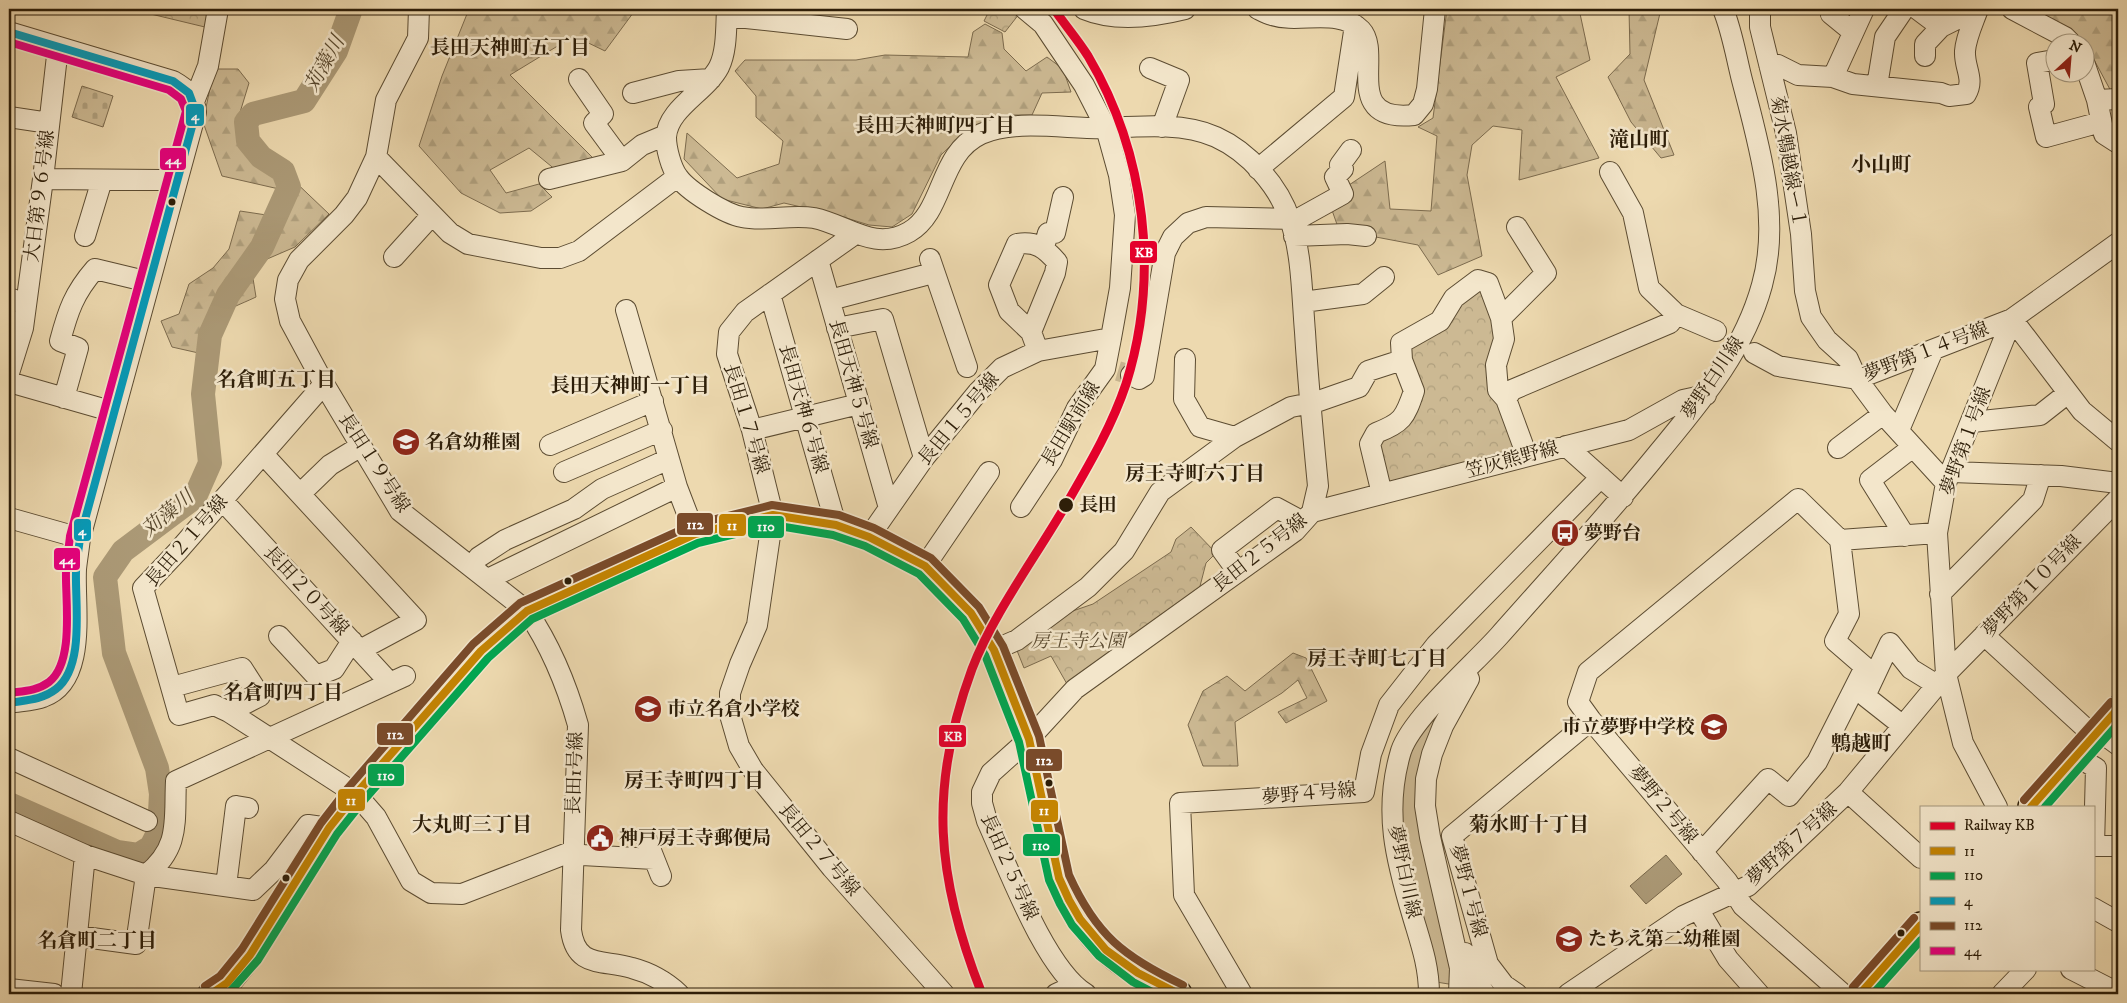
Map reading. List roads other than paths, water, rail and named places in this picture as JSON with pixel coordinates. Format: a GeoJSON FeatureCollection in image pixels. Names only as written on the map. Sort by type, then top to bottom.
{"type":"FeatureCollection","features":[{"type":"Feature","properties":{"kind":"main road"},"geometry":{"type":"LineString","coordinates":[[211,994],[227,983],[250,955],[329,828],[356,794],[480,651],[527,611],[695,534],[773,515],[836,525],[869,537],[924,566],[971,613],[994,650],[1028,739],[1060,878],[1084,926],[1118,960],[1142,978],[1179,994]]}},
{"type":"Feature","properties":{"kind":"main road"},"geometry":{"type":"LineString","coordinates":[[2032,806],[2076,756],[2104,737],[2118,710]]}},
{"type":"Feature","properties":{"kind":"main road"},"geometry":{"type":"LineString","coordinates":[[1860,994],[1920,926]]}},
{"type":"Feature","properties":{"kind":"street"},"geometry":{"type":"LineString","coordinates":[[9,703],[43,697],[54,691],[68,676],[75,653],[76,567],[80,538],[194,123],[196,112],[195,100],[208,66],[218,9]]}},
{"type":"Feature","properties":{"kind":"street","name":"長田１９号線"},"geometry":{"type":"LineString","coordinates":[[419,9],[418,38],[386,100],[376,157],[356,198],[344,215],[299,260],[288,280],[285,299],[290,321],[324,384],[400,510],[527,611]]}},
{"type":"Feature","properties":{"kind":"street"},"geometry":{"type":"LineString","coordinates":[[1025,9],[1043,24],[1084,85],[1106,128],[1119,175],[1125,215],[1120,288],[1110,338]]}},
{"type":"Feature","properties":{"kind":"street"},"geometry":{"type":"LineString","coordinates":[[1084,9],[1100,16],[1138,16],[1185,9]]}},
{"type":"Feature","properties":{"kind":"street"},"geometry":{"type":"LineString","coordinates":[[1258,9],[1273,16],[1346,20],[1362,31],[1367,45],[1368,91],[1378,108],[1397,117],[1414,115],[1423,104],[1427,89],[1435,9]]}},
{"type":"Feature","properties":{"kind":"street","name":"夢野白川線"},"geometry":{"type":"LineString","coordinates":[[1428,994],[1429,970],[1402,879],[1393,839],[1391,806],[1395,776],[1402,748],[1417,723],[1484,653],[1623,497],[1706,395],[1743,337],[1763,283],[1770,238],[1769,204],[1751,113],[1723,9]]}},
{"type":"Feature","properties":{"kind":"street","name":"菊水鵯越線ー１"},"geometry":{"type":"LineString","coordinates":[[1760,9],[1760,26],[1786,133],[1802,234],[1805,291],[1812,317],[1827,340],[1848,359],[1857,379],[1883,414],[1913,447],[1949,478]]}},
{"type":"Feature","properties":{"kind":"street"},"geometry":{"type":"LineString","coordinates":[[1833,9],[1831,14],[1853,32]]}},
{"type":"Feature","properties":{"kind":"street"},"geometry":{"type":"LineString","coordinates":[[1833,77],[1864,9]]}},
{"type":"Feature","properties":{"kind":"street"},"geometry":{"type":"LineString","coordinates":[[1877,86],[1885,36],[1904,9]]}},
{"type":"Feature","properties":{"kind":"street"},"geometry":{"type":"LineString","coordinates":[[1917,9],[1941,27]]}},
{"type":"Feature","properties":{"kind":"street"},"geometry":{"type":"LineString","coordinates":[[1769,64],[1778,64],[1798,75],[1833,77],[1853,84],[1949,96],[1966,94],[1970,87],[1971,79],[1965,61],[1966,42],[1977,9]]}},
{"type":"Feature","properties":{"kind":"street"},"geometry":{"type":"LineString","coordinates":[[1925,56],[1925,44],[1941,27],[1977,9]]}},
{"type":"Feature","properties":{"kind":"street"},"geometry":{"type":"LineString","coordinates":[[2012,9],[2056,32]]}},
{"type":"Feature","properties":{"kind":"street"},"geometry":{"type":"LineString","coordinates":[[376,157],[450,233],[468,244],[541,258],[560,258],[579,251],[677,177],[668,152],[666,135],[673,117],[711,79],[720,66],[724,52],[727,12],[847,29]]}},
{"type":"Feature","properties":{"kind":"street"},"geometry":{"type":"LineString","coordinates":[[1258,168],[1344,97],[1355,26]]}},
{"type":"Feature","properties":{"kind":"street"},"geometry":{"type":"LineString","coordinates":[[9,32],[173,82],[186,88],[195,100]]}},
{"type":"Feature","properties":{"kind":"street","name":"大日第９６号線"},"geometry":{"type":"LineString","coordinates":[[9,373],[23,328],[17,301],[43,179],[58,47]]}},
{"type":"Feature","properties":{"kind":"street"},"geometry":{"type":"LineString","coordinates":[[2044,62],[2037,63],[2044,104],[2039,107],[2046,137],[2101,122]]}},
{"type":"Feature","properties":{"kind":"street"},"geometry":{"type":"LineString","coordinates":[[1150,68],[1179,80],[1162,127]]}},
{"type":"Feature","properties":{"kind":"street"},"geometry":{"type":"LineString","coordinates":[[579,79],[603,114],[594,122],[622,161]]}},
{"type":"Feature","properties":{"kind":"street"},"geometry":{"type":"LineString","coordinates":[[633,93],[679,81],[711,79]]}},
{"type":"Feature","properties":{"kind":"street"},"geometry":{"type":"LineString","coordinates":[[2091,82],[2097,100],[2104,134],[2118,144]]}},
{"type":"Feature","properties":{"kind":"street"},"geometry":{"type":"LineString","coordinates":[[2097,100],[2118,99]]}},
{"type":"Feature","properties":{"kind":"street"},"geometry":{"type":"LineString","coordinates":[[9,117],[49,123]]}},
{"type":"Feature","properties":{"kind":"street","name":"長田２５号線"},"geometry":{"type":"LineString","coordinates":[[677,177],[718,209],[744,218],[805,216],[834,222],[855,234],[886,241],[910,232],[928,213],[946,170],[964,144],[983,133],[1009,127],[1162,127],[1190,130],[1216,137],[1258,168],[1275,190],[1292,227],[1303,302],[1318,486],[1308,517],[1295,531],[1075,689],[1028,739],[992,773],[985,783],[982,803],[987,821],[1038,932],[1072,992]]}},
{"type":"Feature","properties":{"kind":"street"},"geometry":{"type":"LineString","coordinates":[[549,179],[622,161],[642,145],[666,135]]}},
{"type":"Feature","properties":{"kind":"street"},"geometry":{"type":"LineString","coordinates":[[1292,227],[1298,219],[1342,194],[1335,178],[1343,169],[1340,166],[1351,150]]}},
{"type":"Feature","properties":{"kind":"street"},"geometry":{"type":"LineString","coordinates":[[1610,172],[1633,213],[1649,288],[1676,314],[1716,332]]}},
{"type":"Feature","properties":{"kind":"street"},"geometry":{"type":"LineString","coordinates":[[43,179],[161,180],[176,185]]}},
{"type":"Feature","properties":{"kind":"street"},"geometry":{"type":"LineString","coordinates":[[85,236],[102,180]]}},
{"type":"Feature","properties":{"kind":"street"},"geometry":{"type":"LineString","coordinates":[[1044,247],[1048,233],[1055,233],[1063,197]]}},
{"type":"Feature","properties":{"kind":"street"},"geometry":{"type":"LineString","coordinates":[[394,257],[432,215]]}},
{"type":"Feature","properties":{"kind":"street"},"geometry":{"type":"LineString","coordinates":[[1118,372],[1139,379],[1144,376],[1165,253],[1173,237],[1188,223],[1206,217],[1366,236]]}},
{"type":"Feature","properties":{"kind":"street"},"geometry":{"type":"LineString","coordinates":[[1501,318],[1546,273],[1517,227]]}},
{"type":"Feature","properties":{"kind":"street","name":"長田１７号線"},"geometry":{"type":"LineString","coordinates":[[773,515],[752,430],[727,354],[729,332],[745,312],[855,234]]}},
{"type":"Feature","properties":{"kind":"street"},"geometry":{"type":"LineString","coordinates":[[1030,332],[1057,262],[1044,247],[1027,242],[1017,244],[999,285],[1009,310],[1030,332],[1038,351]]}},
{"type":"Feature","properties":{"kind":"street"},"geometry":{"type":"LineString","coordinates":[[2118,243],[2012,319],[2082,411],[2118,441]]}},
{"type":"Feature","properties":{"kind":"street","name":"長田天神５号線"},"geometry":{"type":"LineString","coordinates":[[818,260],[889,508]]}},
{"type":"Feature","properties":{"kind":"street"},"geometry":{"type":"LineString","coordinates":[[830,300],[931,266],[968,367]]}},
{"type":"Feature","properties":{"kind":"street"},"geometry":{"type":"LineString","coordinates":[[64,398],[78,348],[60,341],[68,307],[82,284],[95,269],[149,282]]}},
{"type":"Feature","properties":{"kind":"street"},"geometry":{"type":"LineString","coordinates":[[1303,302],[1363,294],[1384,277]]}},
{"type":"Feature","properties":{"kind":"street"},"geometry":{"type":"LineString","coordinates":[[1382,494],[1370,444],[1376,433],[1396,426],[1408,410],[1414,391],[1402,360],[1401,343],[1440,321],[1454,298],[1478,280],[1488,283],[1501,318],[1504,339],[1496,365],[1498,390],[1506,399],[1527,456]]}},
{"type":"Feature","properties":{"kind":"street","name":"長田天神６号線"},"geometry":{"type":"LineString","coordinates":[[770,294],[836,525]]}},
{"type":"Feature","properties":{"kind":"street"},"geometry":{"type":"LineString","coordinates":[[626,310],[677,487],[695,534]]}},
{"type":"Feature","properties":{"kind":"street"},"geometry":{"type":"LineString","coordinates":[[1506,399],[1512,390],[1670,323],[1676,314]]}},
{"type":"Feature","properties":{"kind":"street"},"geometry":{"type":"LineString","coordinates":[[837,328],[883,319],[924,458]]}},
{"type":"Feature","properties":{"kind":"street","name":"夢野第１４号線"},"geometry":{"type":"LineString","coordinates":[[1754,353],[1778,366],[1857,379],[2012,319]]}},
{"type":"Feature","properties":{"kind":"street","name":"夢野第１号線"},"geometry":{"type":"LineString","coordinates":[[1996,806],[1962,743],[1942,680],[1937,533],[1949,478],[2012,319]]}},
{"type":"Feature","properties":{"kind":"street","name":"長田１５号線"},"geometry":{"type":"LineString","coordinates":[[869,537],[924,458],[978,392],[1002,368],[1038,351],[1110,338]]}},
{"type":"Feature","properties":{"kind":"street","name":"長田駅前線"},"geometry":{"type":"LineString","coordinates":[[1021,507],[1052,460],[1077,408],[1118,372],[1110,338]]}},
{"type":"Feature","properties":{"kind":"street"},"geometry":{"type":"LineString","coordinates":[[1899,430],[1933,350]]}},
{"type":"Feature","properties":{"kind":"street"},"geometry":{"type":"LineString","coordinates":[[1185,359],[1184,399],[1200,427],[1234,438]]}},
{"type":"Feature","properties":{"kind":"street"},"geometry":{"type":"LineString","coordinates":[[994,650],[1017,640],[1088,586],[1124,551],[1160,492],[1234,438],[1290,407],[1316,402],[1359,387],[1368,371],[1402,360]]}},
{"type":"Feature","properties":{"kind":"street"},"geometry":{"type":"LineString","coordinates":[[9,382],[114,412]]}},
{"type":"Feature","properties":{"kind":"street","name":"長田２１号線"},"geometry":{"type":"LineString","coordinates":[[324,384],[143,588],[180,715],[214,705],[229,712],[356,794],[376,817],[411,881],[431,893],[462,894],[573,851]]}},
{"type":"Feature","properties":{"kind":"street"},"geometry":{"type":"LineString","coordinates":[[1972,422],[2040,415],[2068,393]]}},
{"type":"Feature","properties":{"kind":"street","name":"笠灰熊野線"},"geometry":{"type":"LineString","coordinates":[[1308,517],[1382,494],[1629,430],[1683,400],[1706,395]]}},
{"type":"Feature","properties":{"kind":"street"},"geometry":{"type":"LineString","coordinates":[[550,445],[652,401]]}},
{"type":"Feature","properties":{"kind":"street"},"geometry":{"type":"LineString","coordinates":[[752,430],[859,404]]}},
{"type":"Feature","properties":{"kind":"street"},"geometry":{"type":"LineString","coordinates":[[1838,448],[1883,414]]}},
{"type":"Feature","properties":{"kind":"street"},"geometry":{"type":"LineString","coordinates":[[564,472],[662,430]]}},
{"type":"Feature","properties":{"kind":"street"},"geometry":{"type":"LineString","coordinates":[[300,494],[330,465],[361,446]]}},
{"type":"Feature","properties":{"kind":"street"},"geometry":{"type":"LineString","coordinates":[[1566,446],[1623,497]]}},
{"type":"Feature","properties":{"kind":"street"},"geometry":{"type":"LineString","coordinates":[[1905,536],[1870,480],[1913,447]]}},
{"type":"Feature","properties":{"kind":"street"},"geometry":{"type":"LineString","coordinates":[[263,454],[416,620],[356,646],[334,669],[316,676],[279,636]]}},
{"type":"Feature","properties":{"kind":"street"},"geometry":{"type":"LineString","coordinates":[[472,566],[479,557],[505,540],[574,509],[602,488],[669,459]]}},
{"type":"Feature","properties":{"kind":"street"},"geometry":{"type":"LineString","coordinates":[[924,566],[989,472]]}},
{"type":"Feature","properties":{"kind":"street"},"geometry":{"type":"LineString","coordinates":[[1949,478],[2041,475],[2118,484]]}},
{"type":"Feature","properties":{"kind":"street"},"geometry":{"type":"LineString","coordinates":[[1940,594],[2033,500],[2041,475]]}},
{"type":"Feature","properties":{"kind":"street","name":"夢野４号線"},"geometry":{"type":"LineString","coordinates":[[1242,994],[1184,895],[1180,803],[1364,792],[1371,754],[1389,706],[1436,645],[1601,478]]}},
{"type":"Feature","properties":{"kind":"street"},"geometry":{"type":"LineString","coordinates":[[488,579],[677,487]]}},
{"type":"Feature","properties":{"kind":"street","name":"夢野第１０号線"},"geometry":{"type":"LineString","coordinates":[[1942,680],[2118,498]]}},
{"type":"Feature","properties":{"kind":"street","name":"夢野２号線"},"geometry":{"type":"LineString","coordinates":[[1732,892],[1727,881],[1591,720],[1578,702],[1588,672],[1798,499],[1840,540]]}},
{"type":"Feature","properties":{"kind":"street","name":"長田２０号線"},"geometry":{"type":"LineString","coordinates":[[222,500],[356,646],[398,679],[271,739]]}},
{"type":"Feature","properties":{"kind":"street"},"geometry":{"type":"LineString","coordinates":[[1238,572],[1222,550],[1277,508],[1308,517]]}},
{"type":"Feature","properties":{"kind":"street","name":"長田２７号線"},"geometry":{"type":"LineString","coordinates":[[773,515],[757,625],[730,693],[730,715],[738,746],[752,770],[832,868],[944,994]]}},
{"type":"Feature","properties":{"kind":"street"},"geometry":{"type":"LineString","coordinates":[[9,518],[80,538]]}},
{"type":"Feature","properties":{"kind":"street"},"geometry":{"type":"LineString","coordinates":[[1702,852],[1768,778],[1788,796],[1817,762],[1865,667],[1835,641],[1849,614],[1840,540],[1937,533]]}},
{"type":"Feature","properties":{"kind":"street","name":"長田1号線"},"geometry":{"type":"LineString","coordinates":[[527,611],[538,628],[571,699],[578,726],[573,851],[572,943],[578,952],[587,959],[631,967],[656,976],[679,994]]}},
{"type":"Feature","properties":{"kind":"street"},"geometry":{"type":"LineString","coordinates":[[1984,635],[2104,737]]}},
{"type":"Feature","properties":{"kind":"street"},"geometry":{"type":"LineString","coordinates":[[1903,726],[1865,696],[1890,643],[1911,669],[1942,680]]}},
{"type":"Feature","properties":{"kind":"street","name":"夢野白川線"},"geometry":{"type":"LineString","coordinates":[[1459,994],[1460,968],[1430,837],[1426,806],[1426,779],[1432,754],[1443,726],[1484,653]]}},
{"type":"Feature","properties":{"kind":"street"},"geometry":{"type":"LineString","coordinates":[[172,687],[242,668],[260,696],[229,712]]}},
{"type":"Feature","properties":{"kind":"street","name":"夢野第７号線"},"geometry":{"type":"LineString","coordinates":[[1843,994],[1743,906],[1732,892],[1748,886],[1848,792],[1942,680]]}},
{"type":"Feature","properties":{"kind":"street","name":"夢野１号線"},"geometry":{"type":"LineString","coordinates":[[1517,994],[1504,986],[1488,964],[1452,836],[1591,720]]}},
{"type":"Feature","properties":{"kind":"street"},"geometry":{"type":"LineString","coordinates":[[76,936],[136,944],[146,875],[168,853],[173,837],[176,781],[271,739]]}},
{"type":"Feature","properties":{"kind":"street"},"geometry":{"type":"LineString","coordinates":[[2076,756],[2096,768],[2094,846],[2118,846]]}},
{"type":"Feature","properties":{"kind":"street"},"geometry":{"type":"LineString","coordinates":[[9,758],[147,821]]}},
{"type":"Feature","properties":{"kind":"street"},"geometry":{"type":"LineString","coordinates":[[1848,792],[1920,857]]}},
{"type":"Feature","properties":{"kind":"street"},"geometry":{"type":"LineString","coordinates":[[226,886],[236,806],[248,808]]}},
{"type":"Feature","properties":{"kind":"street"},"geometry":{"type":"LineString","coordinates":[[9,821],[85,855],[146,875],[253,890],[274,870],[308,826],[329,828]]}},
{"type":"Feature","properties":{"kind":"street"},"geometry":{"type":"LineString","coordinates":[[573,851],[582,856],[657,868],[646,838]]}},
{"type":"Feature","properties":{"kind":"street"},"geometry":{"type":"LineString","coordinates":[[70,994],[85,855]]}},
{"type":"Feature","properties":{"kind":"street"},"geometry":{"type":"LineString","coordinates":[[1568,994],[1587,987],[1683,916],[1732,892]]}},
{"type":"Feature","properties":{"kind":"street","name":"夢野白川線"},"geometry":{"type":"LineString","coordinates":[[1447,905],[1456,919],[1469,968],[1485,994]]}},
{"type":"Feature","properties":{"kind":"street"},"geometry":{"type":"LineString","coordinates":[[1698,909],[1728,959],[1759,994]]}},
{"type":"Feature","properties":{"kind":"street"},"geometry":{"type":"LineString","coordinates":[[2094,909],[2118,922]]}},
{"type":"Feature","properties":{"kind":"street"},"geometry":{"type":"LineString","coordinates":[[1417,994],[1424,986],[1429,970]]}},
{"type":"Feature","properties":{"kind":"street"},"geometry":{"type":"LineString","coordinates":[[2008,993],[2025,970]]}},
{"type":"Feature","properties":{"kind":"street"},"geometry":{"type":"LineString","coordinates":[[2073,970],[2118,993]]}},
{"type":"Feature","properties":{"kind":"street"},"geometry":{"type":"LineString","coordinates":[[9,989],[54,994]]}},
{"type":"Feature","properties":{"kind":"waterway","name":"苅藻川"},"geometry":{"type":"LineString","coordinates":[[9,804],[117,852],[138,855],[151,847],[159,831],[161,794],[157,768],[114,653],[105,577],[123,551],[195,497],[210,463],[203,394],[210,335],[228,295],[262,247],[289,187],[283,171],[261,157],[248,141],[246,122],[253,114],[304,101],[336,51],[351,9]]}},
{"type":"Feature","properties":{"kind":"tunnel"},"geometry":{"type":"LineString","coordinates":[[1118,371],[1131,375]]}},
{"type":"Feature","properties":{"kind":"rail line","name":"KB"},"geometry":{"type":"LineString","coordinates":[[982,994],[955,911],[947,872],[943,833],[944,794],[949,754],[958,712],[972,669],[991,627],[1075,489],[1100,445],[1114,415],[1126,384],[1137,343],[1143,301],[1142,216],[1134,174],[1123,133],[1108,94],[1088,56],[1054,9]]}},
{"type":"Feature","properties":{"kind":"place","name":"名倉幼稚園"},"geometry":{"type":"Point","coordinates":[406,442]}},
{"type":"Feature","properties":{"kind":"place","name":"長田"},"geometry":{"type":"Point","coordinates":[1066,505]}},
{"type":"Feature","properties":{"kind":"place","name":"夢野台"},"geometry":{"type":"Point","coordinates":[1565,533]}},
{"type":"Feature","properties":{"kind":"place","name":"市立名倉小学校"},"geometry":{"type":"Point","coordinates":[648,709]}},
{"type":"Feature","properties":{"kind":"place","name":"市立夢野中学校"},"geometry":{"type":"Point","coordinates":[1714,727]}},
{"type":"Feature","properties":{"kind":"place","name":"神戸房王寺郵便局"},"geometry":{"type":"Point","coordinates":[600,838]}},
{"type":"Feature","properties":{"kind":"place","name":"たちえ第二幼稚園"},"geometry":{"type":"Point","coordinates":[1569,939]}},
{"type":"Feature","properties":{"kind":"district","name":"長田天神町五丁目"},"geometry":{"type":"Point","coordinates":[510,48]}},
{"type":"Feature","properties":{"kind":"district","name":"長田天神町四丁目"},"geometry":{"type":"Point","coordinates":[935,126]}},
{"type":"Feature","properties":{"kind":"district","name":"滝山町"},"geometry":{"type":"Point","coordinates":[1639,140]}},
{"type":"Feature","properties":{"kind":"district","name":"小山町"},"geometry":{"type":"Point","coordinates":[1881,165]}},
{"type":"Feature","properties":{"kind":"district","name":"名倉町五丁目"},"geometry":{"type":"Point","coordinates":[276,380]}},
{"type":"Feature","properties":{"kind":"district","name":"長田天神町一丁目"},"geometry":{"type":"Point","coordinates":[630,386]}},
{"type":"Feature","properties":{"kind":"district","name":"房王寺町六丁目"},"geometry":{"type":"Point","coordinates":[1195,474]}},
{"type":"Feature","properties":{"kind":"district","name":"房王寺町七丁目"},"geometry":{"type":"Point","coordinates":[1377,659]}},
{"type":"Feature","properties":{"kind":"district","name":"名倉町四丁目"},"geometry":{"type":"Point","coordinates":[283,693]}},
{"type":"Feature","properties":{"kind":"district","name":"鵯越町"},"geometry":{"type":"Point","coordinates":[1861,744]}},
{"type":"Feature","properties":{"kind":"district","name":"房王寺町四丁目"},"geometry":{"type":"Point","coordinates":[694,781]}},
{"type":"Feature","properties":{"kind":"district","name":"大丸町三丁目"},"geometry":{"type":"Point","coordinates":[472,825]}},
{"type":"Feature","properties":{"kind":"district","name":"菊水町十丁目"},"geometry":{"type":"Point","coordinates":[1529,825]}},
{"type":"Feature","properties":{"kind":"district","name":"名倉町二丁目"},"geometry":{"type":"Point","coordinates":[97,941]}},
{"type":"Feature","properties":{"kind":"park label","name":"房王寺公園"},"geometry":{"type":"Point","coordinates":[1078,641]}}]}
